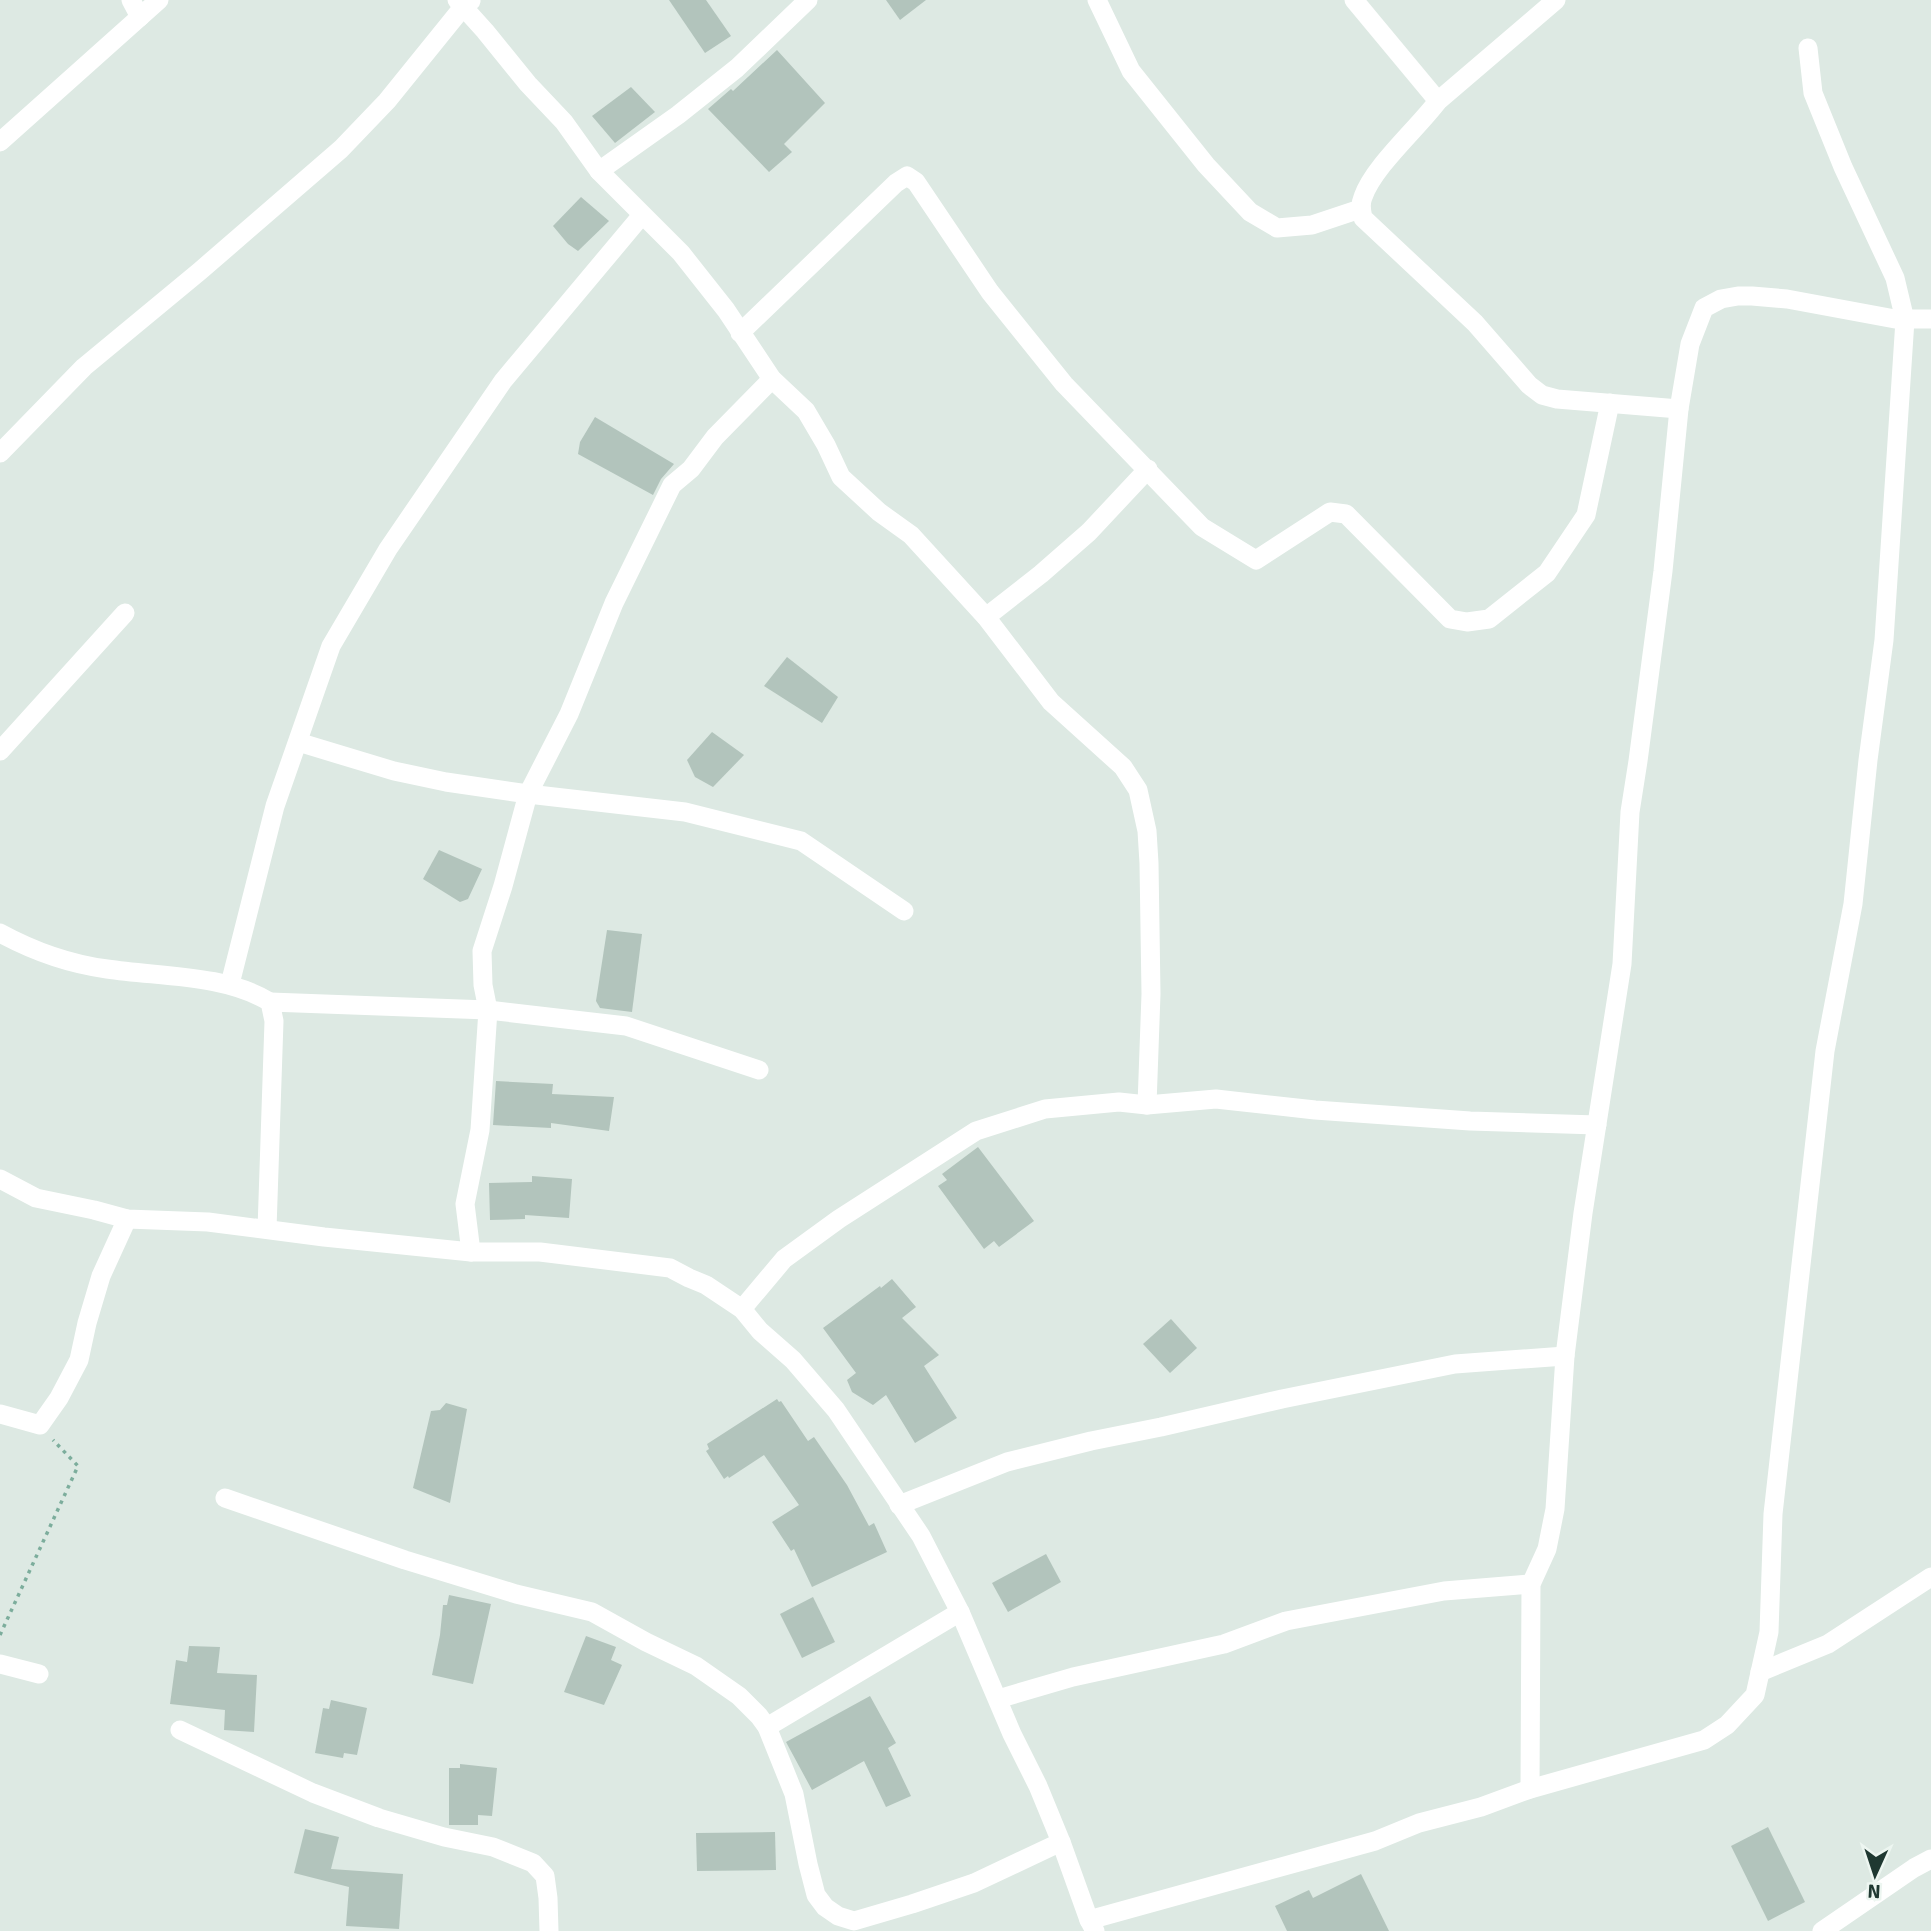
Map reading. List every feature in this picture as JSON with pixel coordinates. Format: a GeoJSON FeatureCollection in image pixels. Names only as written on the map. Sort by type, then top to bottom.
{"type":"FeatureCollection","features":[{"type":"Feature","properties":{"kind":"street"},"geometry":{"type":"LineString","coordinates":[[0,142],[135,8],[159,0]]}},
{"type":"Feature","properties":{"kind":"street"},"geometry":{"type":"LineString","coordinates":[[599,171],[678,115],[737,68],[808,0]]}},
{"type":"Feature","properties":{"kind":"street"},"geometry":{"type":"LineString","coordinates":[[1097,0],[1131,71],[1206,165],[1250,212],[1277,228],[1312,225],[1360,209]]}},
{"type":"Feature","properties":{"kind":"street"},"geometry":{"type":"LineString","coordinates":[[1354,0],[1438,101]]}},
{"type":"Feature","properties":{"kind":"street"},"geometry":{"type":"LineString","coordinates":[[1556,0],[1438,101],[1382,166],[1366,189],[1360,209],[1363,218],[1374,230],[1475,323],[1529,386],[1542,396],[1679,409]]}},
{"type":"Feature","properties":{"kind":"street"},"geometry":{"type":"LineString","coordinates":[[0,453],[84,367],[341,149],[387,101],[464,2],[528,84],[564,122],[599,171],[681,253],[726,310],[772,379],[806,411],[841,477],[879,512],[911,534],[986,617],[1051,702],[1123,767],[1138,790],[1147,831],[1149,863],[1151,994],[1147,1105]]}},
{"type":"Feature","properties":{"kind":"street"},"geometry":{"type":"LineString","coordinates":[[0,1179],[36,1198],[127,1219],[208,1222],[471,1252],[540,1252],[670,1268],[706,1285],[742,1309],[760,1331],[793,1360],[836,1410],[921,1536],[960,1612],[1012,1734],[1038,1786],[1092,1925],[1375,1841],[1419,1824],[1481,1807],[1530,1789],[1704,1740],[1727,1725],[1755,1695],[1769,1632],[1773,1514],[1825,1051],[1853,904],[1884,640],[1905,320],[1895,278],[1843,167],[1813,93],[1808,48]]}},
{"type":"Feature","properties":{"kind":"street"},"geometry":{"type":"LineString","coordinates":[[740,333],[896,183],[907,176],[916,182],[990,292],[1064,384],[1202,527],[1256,560],[1330,512],[1346,514],[1450,619],[1467,622],[1489,619],[1547,573],[1586,515],[1611,403]]}},
{"type":"Feature","properties":{"kind":"street"},"geometry":{"type":"LineString","coordinates":[[230,984],[275,806],[331,646],[388,549],[503,381],[642,215]]}},
{"type":"Feature","properties":{"kind":"street"},"geometry":{"type":"LineString","coordinates":[[1530,1789],[1531,1584],[1547,1549],[1555,1509],[1565,1356],[1583,1213],[1622,964],[1630,812],[1663,571],[1679,409],[1690,344],[1704,307],[1721,299],[1738,296],[1787,299],[1905,320],[1931,319]]}},
{"type":"Feature","properties":{"kind":"street"},"geometry":{"type":"LineString","coordinates":[[471,1252],[465,1205],[480,1130],[488,1010],[483,985],[482,950],[528,794],[569,714],[614,603],[671,485],[691,469],[715,438],[772,379]]}},
{"type":"Feature","properties":{"kind":"street"},"geometry":{"type":"LineString","coordinates":[[986,617],[1089,532],[1148,470]]}},
{"type":"Feature","properties":{"kind":"street"},"geometry":{"type":"LineString","coordinates":[[0,751],[125,613]]}},
{"type":"Feature","properties":{"kind":"street"},"geometry":{"type":"LineString","coordinates":[[298,741],[394,771],[446,782],[685,812],[801,841],[904,911]]}},
{"type":"Feature","properties":{"kind":"street"},"geometry":{"type":"LineString","coordinates":[[0,933],[58,959],[105,969],[230,984],[270,1002],[488,1010],[626,1027],[759,1070]]}},
{"type":"Feature","properties":{"kind":"street"},"geometry":{"type":"LineString","coordinates":[[267,1229],[274,1021],[270,1002]]}},
{"type":"Feature","properties":{"kind":"street"},"geometry":{"type":"LineString","coordinates":[[742,1309],[784,1258],[839,1219],[976,1131],[1045,1109],[1119,1102],[1147,1105],[1216,1099],[1315,1110],[1470,1121],[1597,1125]]}},
{"type":"Feature","properties":{"kind":"street"},"geometry":{"type":"LineString","coordinates":[[0,1414],[40,1425],[59,1398],[79,1360],[101,1276],[127,1219]]}},
{"type":"Feature","properties":{"kind":"street"},"geometry":{"type":"LineString","coordinates":[[899,1506],[1007,1462],[1091,1441],[1455,1364],[1565,1356]]}},
{"type":"Feature","properties":{"kind":"street"},"geometry":{"type":"LineString","coordinates":[[225,1499],[405,1560],[516,1594],[592,1612],[696,1666],[739,1696],[767,1727],[794,1794],[816,1895],[825,1908],[838,1916],[854,1921],[912,1905],[974,1883],[1061,1842]]}},
{"type":"Feature","properties":{"kind":"street"},"geometry":{"type":"LineString","coordinates":[[1760,1672],[1828,1644],[1931,1577]]}},
{"type":"Feature","properties":{"kind":"street"},"geometry":{"type":"LineString","coordinates":[[998,1699],[1073,1677],[1224,1644],[1286,1621],[1444,1591],[1531,1584]]}},
{"type":"Feature","properties":{"kind":"street"},"geometry":{"type":"LineString","coordinates":[[767,1727],[960,1612]]}},
{"type":"Feature","properties":{"kind":"street"},"geometry":{"type":"LineString","coordinates":[[0,1664],[39,1674]]}},
{"type":"Feature","properties":{"kind":"street"},"geometry":{"type":"LineString","coordinates":[[180,1730],[324,1797],[379,1818],[444,1837],[492,1847],[533,1863],[545,1875],[550,1931]]}},
{"type":"Feature","properties":{"kind":"street"},"geometry":{"type":"LineString","coordinates":[[1822,1931],[1931,1859]]}},
{"type":"Feature","properties":{"kind":"path"},"geometry":{"type":"LineString","coordinates":[[0,1634],[78,1466],[40,1425]]}},
{"type":"Feature","properties":{"kind":"building"},"geometry":{"type":"Polygon","coordinates":[[[669,0],[706,0],[731,36],[705,53],[669,0]]]}},
{"type":"Feature","properties":{"kind":"building"},"geometry":{"type":"Polygon","coordinates":[[[886,0],[926,0],[900,20],[886,0]]]}},
{"type":"Feature","properties":{"kind":"building"},"geometry":{"type":"Polygon","coordinates":[[[777,50],[825,103],[784,144],[792,152],[769,172],[708,109],[731,89],[733,91],[777,50]]]}},
{"type":"Feature","properties":{"kind":"building"},"geometry":{"type":"Polygon","coordinates":[[[631,87],[655,112],[615,143],[592,116],[631,87]]]}},
{"type":"Feature","properties":{"kind":"building"},"geometry":{"type":"Polygon","coordinates":[[[581,197],[609,221],[578,251],[568,244],[553,226],[581,197]]]}},
{"type":"Feature","properties":{"kind":"building"},"geometry":{"type":"Polygon","coordinates":[[[595,417],[674,464],[661,479],[653,495],[578,454],[580,442],[595,417]]]}},
{"type":"Feature","properties":{"kind":"building"},"geometry":{"type":"Polygon","coordinates":[[[787,657],[838,697],[822,723],[764,686],[787,657]]]}},
{"type":"Feature","properties":{"kind":"building"},"geometry":{"type":"Polygon","coordinates":[[[712,732],[744,755],[713,787],[695,777],[687,760],[712,732]]]}},
{"type":"Feature","properties":{"kind":"building"},"geometry":{"type":"Polygon","coordinates":[[[439,850],[482,869],[468,899],[460,902],[423,879],[439,850]]]}},
{"type":"Feature","properties":{"kind":"building"},"geometry":{"type":"Polygon","coordinates":[[[607,930],[642,934],[632,1012],[600,1008],[596,1001],[607,930]]]}},
{"type":"Feature","properties":{"kind":"building"},"geometry":{"type":"Polygon","coordinates":[[[496,1081],[553,1084],[552,1094],[614,1097],[609,1131],[551,1123],[551,1128],[493,1125],[496,1081]]]}},
{"type":"Feature","properties":{"kind":"building"},"geometry":{"type":"Polygon","coordinates":[[[978,1147],[1034,1221],[999,1247],[994,1241],[984,1249],[938,1186],[947,1180],[942,1174],[978,1147]]]}},
{"type":"Feature","properties":{"kind":"building"},"geometry":{"type":"Polygon","coordinates":[[[532,1176],[572,1179],[569,1218],[525,1215],[525,1219],[490,1220],[489,1183],[532,1182],[532,1176]]]}},
{"type":"Feature","properties":{"kind":"building"},"geometry":{"type":"Polygon","coordinates":[[[892,1279],[916,1307],[902,1318],[939,1355],[924,1366],[957,1418],[915,1443],[886,1395],[873,1405],[852,1392],[847,1380],[856,1373],[823,1328],[892,1279]]]}},
{"type":"Feature","properties":{"kind":"building"},"geometry":{"type":"Polygon","coordinates":[[[1171,1319],[1197,1348],[1170,1373],[1143,1344],[1171,1319]]]}},
{"type":"Feature","properties":{"kind":"building"},"geometry":{"type":"Polygon","coordinates":[[[777,1399],[808,1441],[814,1437],[847,1485],[869,1526],[874,1523],[887,1552],[812,1587],[794,1549],[791,1551],[772,1522],[799,1505],[764,1455],[724,1479],[706,1451],[709,1449],[707,1444],[777,1399]]]}},
{"type":"Feature","properties":{"kind":"building"},"geometry":{"type":"Polygon","coordinates":[[[446,1403],[467,1409],[450,1503],[413,1488],[431,1411],[440,1410],[446,1403]]]}},
{"type":"Feature","properties":{"kind":"building"},"geometry":{"type":"Polygon","coordinates":[[[1046,1554],[1061,1582],[1008,1612],[992,1583],[1046,1554]]]}},
{"type":"Feature","properties":{"kind":"building"},"geometry":{"type":"Polygon","coordinates":[[[449,1595],[491,1604],[473,1684],[432,1675],[443,1605],[447,1605],[449,1595]]]}},
{"type":"Feature","properties":{"kind":"building"},"geometry":{"type":"Polygon","coordinates":[[[813,1597],[835,1642],[802,1658],[780,1614],[813,1597]]]}},
{"type":"Feature","properties":{"kind":"building"},"geometry":{"type":"Polygon","coordinates":[[[586,1636],[616,1647],[611,1660],[622,1665],[604,1705],[564,1692],[586,1636]]]}},
{"type":"Feature","properties":{"kind":"building"},"geometry":{"type":"Polygon","coordinates":[[[189,1646],[220,1647],[217,1673],[257,1675],[254,1732],[224,1730],[225,1710],[170,1704],[176,1660],[187,1662],[189,1646]]]}},
{"type":"Feature","properties":{"kind":"building"},"geometry":{"type":"Polygon","coordinates":[[[870,1696],[896,1743],[888,1748],[911,1796],[886,1807],[864,1761],[812,1790],[786,1742],[870,1696]]]}},
{"type":"Feature","properties":{"kind":"building"},"geometry":{"type":"Polygon","coordinates":[[[331,1700],[367,1708],[357,1755],[344,1753],[343,1758],[315,1753],[323,1708],[329,1709],[331,1700]]]}},
{"type":"Feature","properties":{"kind":"building"},"geometry":{"type":"Polygon","coordinates":[[[460,1764],[497,1768],[492,1816],[478,1815],[478,1825],[449,1825],[449,1768],[460,1768],[460,1764]]]}},
{"type":"Feature","properties":{"kind":"building"},"geometry":{"type":"Polygon","coordinates":[[[1768,1827],[1805,1902],[1768,1921],[1731,1846],[1768,1827]]]}},
{"type":"Feature","properties":{"kind":"building"},"geometry":{"type":"Polygon","coordinates":[[[305,1829],[339,1837],[331,1869],[403,1874],[399,1929],[346,1926],[349,1887],[294,1873],[305,1829]]]}},
{"type":"Feature","properties":{"kind":"building"},"geometry":{"type":"Polygon","coordinates":[[[775,1832],[776,1870],[697,1871],[696,1833],[775,1832]]]}},
{"type":"Feature","properties":{"kind":"building"},"geometry":{"type":"Polygon","coordinates":[[[1361,1874],[1389,1931],[1287,1931],[1275,1906],[1309,1890],[1313,1898],[1361,1874]]]}}]}
